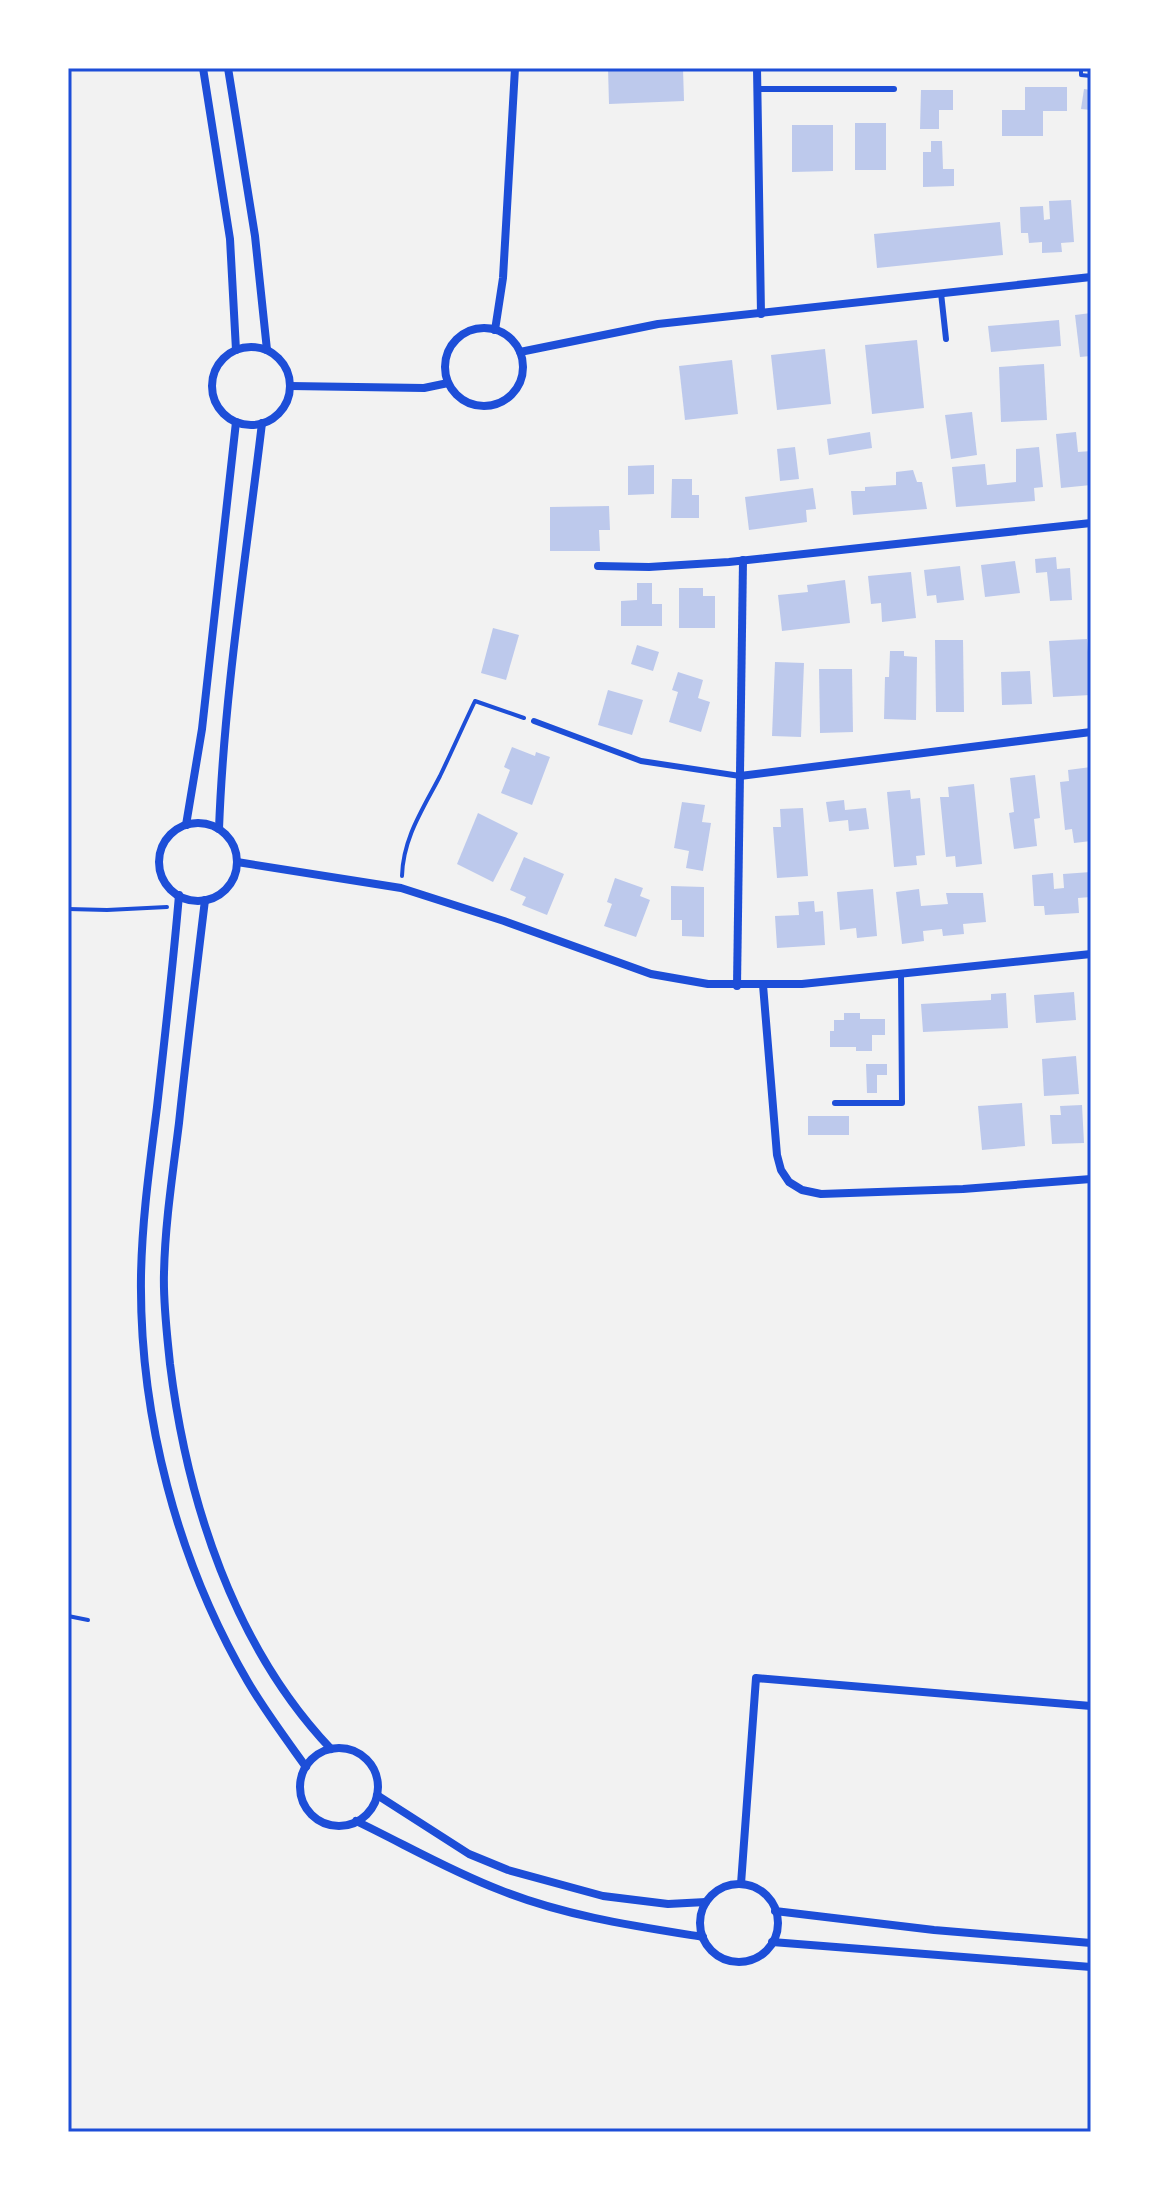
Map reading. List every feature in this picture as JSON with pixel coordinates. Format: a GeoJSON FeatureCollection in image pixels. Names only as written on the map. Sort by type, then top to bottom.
{"type":"FeatureCollection","features":[{"type":"Feature","properties":{"kind":"street"},"geometry":{"type":"LineString","coordinates":[[203,68],[230,239],[235,285],[236,350]]}},
{"type":"Feature","properties":{"kind":"street"},"geometry":{"type":"LineString","coordinates":[[228,68],[255,236],[267,350]]}},
{"type":"Feature","properties":{"kind":"street"},"geometry":{"type":"LineString","coordinates":[[495,330],[503,278],[515,68]]}},
{"type":"Feature","properties":{"kind":"street"},"geometry":{"type":"LineString","coordinates":[[757,68],[761,314]]}},
{"type":"Feature","properties":{"kind":"street"},"geometry":{"type":"LineString","coordinates":[[520,352],[658,324],[1091,277]]}},
{"type":"Feature","properties":{"kind":"street"},"geometry":{"type":"LineString","coordinates":[[475,329],[495,330],[511,340],[520,352],[523,367],[520,382],[512,395],[498,404],[484,407],[468,404],[456,395],[448,383],[445,360],[456,340],[475,329]]}},
{"type":"Feature","properties":{"kind":"street"},"geometry":{"type":"LineString","coordinates":[[251,347],[267,350],[283,364],[290,386],[283,408],[262,423],[251,425],[236,422],[218,408],[211,386],[218,365],[236,350],[251,347]]}},
{"type":"Feature","properties":{"kind":"street"},"geometry":{"type":"LineString","coordinates":[[290,386],[424,388],[448,383]]}},
{"type":"Feature","properties":{"kind":"street"},"geometry":{"type":"LineString","coordinates":[[186,825],[202,729],[236,422]]}},
{"type":"Feature","properties":{"kind":"street"},"geometry":{"type":"LineString","coordinates":[[219,829],[229,696],[262,423]]}},
{"type":"Feature","properties":{"kind":"street"},"geometry":{"type":"LineString","coordinates":[[598,566],[649,567],[743,560],[1091,523]]}},
{"type":"Feature","properties":{"kind":"street"},"geometry":{"type":"LineString","coordinates":[[737,986],[743,560]]}},
{"type":"Feature","properties":{"kind":"street"},"geometry":{"type":"LineString","coordinates":[[740,776],[1091,732]]}},
{"type":"Feature","properties":{"kind":"street"},"geometry":{"type":"LineString","coordinates":[[205,823],[219,829],[234,846],[237,862],[231,883],[219,894],[205,900],[190,900],[179,895],[165,883],[159,862],[166,840],[186,825],[205,823]]}},
{"type":"Feature","properties":{"kind":"street"},"geometry":{"type":"LineString","coordinates":[[237,862],[401,888],[651,974],[689,982],[763,985],[1091,954]]}},
{"type":"Feature","properties":{"kind":"street"},"geometry":{"type":"LineString","coordinates":[[179,895],[145,1207],[141,1274],[146,1377],[166,1480],[209,1604],[248,1683],[306,1767]]}},
{"type":"Feature","properties":{"kind":"street"},"geometry":{"type":"LineString","coordinates":[[205,900],[170,1197],[164,1275],[176,1410],[194,1489],[214,1552],[243,1620],[282,1691],[331,1749]]}},
{"type":"Feature","properties":{"kind":"street"},"geometry":{"type":"LineString","coordinates":[[763,985],[777,1155],[784,1176],[795,1186],[821,1194],[963,1189],[1091,1179]]}},
{"type":"Feature","properties":{"kind":"street"},"geometry":{"type":"LineString","coordinates":[[741,1884],[756,1678],[1091,1706]]}},
{"type":"Feature","properties":{"kind":"street"},"geometry":{"type":"LineString","coordinates":[[346,1748],[366,1759],[375,1772],[377,1795],[371,1808],[356,1821],[346,1824],[332,1825],[311,1814],[303,1802],[300,1787],[306,1767],[317,1755],[331,1749],[346,1748]]}},
{"type":"Feature","properties":{"kind":"street"},"geometry":{"type":"LineString","coordinates":[[377,1795],[469,1854],[508,1870],[603,1896],[668,1904],[706,1902]]}},
{"type":"Feature","properties":{"kind":"street"},"geometry":{"type":"LineString","coordinates":[[356,1821],[448,1869],[502,1891],[594,1919],[703,1937]]}},
{"type":"Feature","properties":{"kind":"street"},"geometry":{"type":"LineString","coordinates":[[741,1884],[760,1891],[771,1901],[777,1923],[772,1942],[760,1955],[739,1962],[717,1955],[703,1937],[701,1916],[706,1902],[724,1887],[741,1884]]}},
{"type":"Feature","properties":{"kind":"street"},"geometry":{"type":"LineString","coordinates":[[775,1911],[934,1930],[1091,1943]]}},
{"type":"Feature","properties":{"kind":"street"},"geometry":{"type":"LineString","coordinates":[[772,1942],[1091,1967]]}},
{"type":"Feature","properties":{"kind":"lane"},"geometry":{"type":"LineString","coordinates":[[757,89],[894,89]]}},
{"type":"Feature","properties":{"kind":"lane"},"geometry":{"type":"LineString","coordinates":[[941,293],[946,339]]}},
{"type":"Feature","properties":{"kind":"lane"},"geometry":{"type":"LineString","coordinates":[[534,721],[641,761],[740,776]]}},
{"type":"Feature","properties":{"kind":"lane"},"geometry":{"type":"LineString","coordinates":[[835,1103],[902,1103],[901,973]]}},
{"type":"Feature","properties":{"kind":"path"},"geometry":{"type":"LineString","coordinates":[[1081,68],[1081,75],[1091,76]]}},
{"type":"Feature","properties":{"kind":"path"},"geometry":{"type":"LineString","coordinates":[[401,888],[402,861],[414,822],[440,777],[475,701],[534,721]]}},
{"type":"Feature","properties":{"kind":"path"},"geometry":{"type":"LineString","coordinates":[[68,909],[178,906]]}},
{"type":"Feature","properties":{"kind":"path"},"geometry":{"type":"LineString","coordinates":[[68,1616],[88,1620]]}},
{"type":"Feature","properties":{"kind":"building"},"geometry":{"type":"Polygon","coordinates":[[[608,68],[683,68],[684,101],[609,104],[608,68]]]}},
{"type":"Feature","properties":{"kind":"building"},"geometry":{"type":"Polygon","coordinates":[[[1025,87],[1067,87],[1067,111],[1043,111],[1043,136],[1002,136],[1002,110],[1025,110],[1025,87]]]}},
{"type":"Feature","properties":{"kind":"building"},"geometry":{"type":"Polygon","coordinates":[[[1084,89],[1091,90],[1091,110],[1081,109],[1084,89]]]}},
{"type":"Feature","properties":{"kind":"building"},"geometry":{"type":"Polygon","coordinates":[[[921,90],[953,90],[953,110],[939,110],[939,129],[920,129],[921,90]]]}},
{"type":"Feature","properties":{"kind":"building"},"geometry":{"type":"Polygon","coordinates":[[[855,123],[886,123],[886,170],[855,170],[855,123]]]}},
{"type":"Feature","properties":{"kind":"building"},"geometry":{"type":"Polygon","coordinates":[[[792,125],[833,125],[833,171],[792,172],[792,125]]]}},
{"type":"Feature","properties":{"kind":"building"},"geometry":{"type":"Polygon","coordinates":[[[931,141],[942,141],[943,169],[954,169],[954,186],[923,187],[923,152],[931,152],[931,141]]]}},
{"type":"Feature","properties":{"kind":"building"},"geometry":{"type":"Polygon","coordinates":[[[1071,200],[1074,242],[1061,243],[1062,252],[1042,253],[1042,242],[1029,243],[1028,233],[1021,233],[1020,207],[1043,206],[1044,220],[1050,219],[1049,201],[1071,200]]]}},
{"type":"Feature","properties":{"kind":"building"},"geometry":{"type":"Polygon","coordinates":[[[1000,222],[1003,255],[877,268],[874,234],[1000,222]]]}},
{"type":"Feature","properties":{"kind":"building"},"geometry":{"type":"Polygon","coordinates":[[[1091,313],[1091,356],[1080,357],[1075,315],[1091,313]]]}},
{"type":"Feature","properties":{"kind":"building"},"geometry":{"type":"Polygon","coordinates":[[[1059,320],[1061,346],[991,352],[988,326],[1059,320]]]}},
{"type":"Feature","properties":{"kind":"building"},"geometry":{"type":"Polygon","coordinates":[[[917,340],[924,408],[872,414],[865,345],[917,340]]]}},
{"type":"Feature","properties":{"kind":"building"},"geometry":{"type":"Polygon","coordinates":[[[825,349],[831,404],[777,410],[771,355],[825,349]]]}},
{"type":"Feature","properties":{"kind":"building"},"geometry":{"type":"Polygon","coordinates":[[[732,360],[738,414],[685,420],[679,366],[732,360]]]}},
{"type":"Feature","properties":{"kind":"building"},"geometry":{"type":"Polygon","coordinates":[[[1044,364],[1047,420],[1001,422],[999,367],[1044,364]]]}},
{"type":"Feature","properties":{"kind":"building"},"geometry":{"type":"Polygon","coordinates":[[[972,412],[977,455],[951,459],[945,415],[972,412]]]}},
{"type":"Feature","properties":{"kind":"building"},"geometry":{"type":"Polygon","coordinates":[[[870,432],[872,448],[829,455],[827,439],[870,432]]]}},
{"type":"Feature","properties":{"kind":"building"},"geometry":{"type":"Polygon","coordinates":[[[1076,432],[1078,452],[1091,451],[1091,485],[1061,488],[1056,434],[1076,432]]]}},
{"type":"Feature","properties":{"kind":"building"},"geometry":{"type":"Polygon","coordinates":[[[795,447],[799,479],[780,481],[777,449],[795,447]]]}},
{"type":"Feature","properties":{"kind":"building"},"geometry":{"type":"Polygon","coordinates":[[[1039,447],[1043,487],[1034,488],[1035,501],[956,507],[952,467],[985,464],[987,485],[1016,482],[1016,449],[1039,447]]]}},
{"type":"Feature","properties":{"kind":"building"},"geometry":{"type":"Polygon","coordinates":[[[654,465],[654,494],[628,495],[628,466],[654,465]]]}},
{"type":"Feature","properties":{"kind":"building"},"geometry":{"type":"Polygon","coordinates":[[[913,470],[917,482],[922,482],[927,509],[853,515],[851,491],[896,485],[896,472],[913,470]]]}},
{"type":"Feature","properties":{"kind":"building"},"geometry":{"type":"Polygon","coordinates":[[[672,479],[692,479],[692,495],[699,495],[699,518],[671,518],[672,479]]]}},
{"type":"Feature","properties":{"kind":"building"},"geometry":{"type":"Polygon","coordinates":[[[813,488],[816,509],[806,510],[807,522],[749,530],[745,497],[813,488]]]}},
{"type":"Feature","properties":{"kind":"building"},"geometry":{"type":"Polygon","coordinates":[[[609,506],[610,530],[599,530],[600,551],[550,551],[550,507],[609,506]]]}},
{"type":"Feature","properties":{"kind":"building"},"geometry":{"type":"Polygon","coordinates":[[[1056,557],[1057,569],[1070,568],[1072,600],[1050,601],[1047,572],[1036,573],[1035,559],[1056,557]]]}},
{"type":"Feature","properties":{"kind":"building"},"geometry":{"type":"Polygon","coordinates":[[[1015,561],[1020,593],[985,597],[981,565],[1015,561]]]}},
{"type":"Feature","properties":{"kind":"building"},"geometry":{"type":"Polygon","coordinates":[[[960,566],[964,600],[937,603],[936,595],[927,596],[924,570],[960,566]]]}},
{"type":"Feature","properties":{"kind":"building"},"geometry":{"type":"Polygon","coordinates":[[[911,572],[916,618],[882,622],[881,603],[871,604],[868,576],[911,572]]]}},
{"type":"Feature","properties":{"kind":"building"},"geometry":{"type":"Polygon","coordinates":[[[845,580],[850,623],[782,631],[778,595],[808,592],[807,585],[845,580]]]}},
{"type":"Feature","properties":{"kind":"building"},"geometry":{"type":"Polygon","coordinates":[[[637,583],[652,583],[652,604],[662,604],[662,626],[621,626],[621,601],[637,600],[637,583]]]}},
{"type":"Feature","properties":{"kind":"building"},"geometry":{"type":"Polygon","coordinates":[[[679,588],[703,588],[703,596],[715,596],[715,628],[679,628],[679,588]]]}},
{"type":"Feature","properties":{"kind":"building"},"geometry":{"type":"Polygon","coordinates":[[[493,628],[519,635],[506,680],[481,673],[493,628]]]}},
{"type":"Feature","properties":{"kind":"building"},"geometry":{"type":"Polygon","coordinates":[[[1087,639],[1091,695],[1053,697],[1049,641],[1087,639]]]}},
{"type":"Feature","properties":{"kind":"building"},"geometry":{"type":"Polygon","coordinates":[[[935,640],[963,640],[964,712],[936,712],[935,640]]]}},
{"type":"Feature","properties":{"kind":"building"},"geometry":{"type":"Polygon","coordinates":[[[637,645],[659,652],[653,671],[631,664],[637,645]]]}},
{"type":"Feature","properties":{"kind":"building"},"geometry":{"type":"Polygon","coordinates":[[[890,651],[904,651],[904,656],[917,657],[916,720],[884,719],[885,677],[889,677],[890,651]]]}},
{"type":"Feature","properties":{"kind":"building"},"geometry":{"type":"Polygon","coordinates":[[[775,662],[804,663],[801,737],[772,736],[775,662]]]}},
{"type":"Feature","properties":{"kind":"building"},"geometry":{"type":"Polygon","coordinates":[[[819,669],[852,669],[853,732],[820,733],[819,669]]]}},
{"type":"Feature","properties":{"kind":"building"},"geometry":{"type":"Polygon","coordinates":[[[1030,671],[1032,704],[1002,705],[1001,672],[1030,671]]]}},
{"type":"Feature","properties":{"kind":"building"},"geometry":{"type":"Polygon","coordinates":[[[678,672],[703,680],[698,698],[710,702],[701,732],[669,722],[678,692],[672,690],[678,672]]]}},
{"type":"Feature","properties":{"kind":"building"},"geometry":{"type":"Polygon","coordinates":[[[608,690],[643,700],[632,735],[598,725],[608,690]]]}},
{"type":"Feature","properties":{"kind":"building"},"geometry":{"type":"Polygon","coordinates":[[[512,747],[535,756],[536,752],[550,757],[532,805],[501,793],[510,770],[504,767],[512,747]]]}},
{"type":"Feature","properties":{"kind":"building"},"geometry":{"type":"Polygon","coordinates":[[[1091,767],[1091,841],[1074,843],[1072,829],[1065,830],[1060,782],[1069,781],[1068,770],[1091,767]]]}},
{"type":"Feature","properties":{"kind":"building"},"geometry":{"type":"Polygon","coordinates":[[[1035,775],[1040,818],[1034,819],[1037,846],[1014,849],[1009,813],[1014,812],[1010,778],[1035,775]]]}},
{"type":"Feature","properties":{"kind":"building"},"geometry":{"type":"Polygon","coordinates":[[[974,784],[982,864],[956,867],[955,856],[946,857],[940,797],[949,797],[948,787],[974,784]]]}},
{"type":"Feature","properties":{"kind":"building"},"geometry":{"type":"Polygon","coordinates":[[[910,790],[911,799],[920,798],[925,855],[916,856],[917,865],[894,867],[887,792],[910,790]]]}},
{"type":"Feature","properties":{"kind":"building"},"geometry":{"type":"Polygon","coordinates":[[[844,800],[845,810],[866,808],[869,829],[849,831],[848,820],[829,822],[826,802],[844,800]]]}},
{"type":"Feature","properties":{"kind":"building"},"geometry":{"type":"Polygon","coordinates":[[[682,802],[705,805],[702,822],[711,823],[703,871],[686,868],[689,851],[674,848],[682,802]]]}},
{"type":"Feature","properties":{"kind":"building"},"geometry":{"type":"Polygon","coordinates":[[[803,808],[808,876],[777,878],[773,827],[781,827],[780,809],[803,808]]]}},
{"type":"Feature","properties":{"kind":"building"},"geometry":{"type":"Polygon","coordinates":[[[478,813],[518,833],[493,882],[457,864],[478,813]]]}},
{"type":"Feature","properties":{"kind":"building"},"geometry":{"type":"Polygon","coordinates":[[[524,857],[564,874],[547,915],[522,905],[526,897],[510,890],[524,857]]]}},
{"type":"Feature","properties":{"kind":"building"},"geometry":{"type":"Polygon","coordinates":[[[1091,872],[1091,897],[1078,898],[1079,913],[1045,915],[1044,906],[1034,906],[1032,875],[1053,873],[1054,889],[1064,888],[1063,874],[1091,872]]]}},
{"type":"Feature","properties":{"kind":"building"},"geometry":{"type":"Polygon","coordinates":[[[615,878],[643,888],[640,896],[650,900],[636,937],[604,926],[612,904],[607,902],[615,878]]]}},
{"type":"Feature","properties":{"kind":"building"},"geometry":{"type":"Polygon","coordinates":[[[671,886],[704,887],[704,937],[682,936],[682,920],[671,920],[671,886]]]}},
{"type":"Feature","properties":{"kind":"building"},"geometry":{"type":"Polygon","coordinates":[[[873,889],[877,936],[857,938],[856,928],[840,930],[837,892],[873,889]]]}},
{"type":"Feature","properties":{"kind":"building"},"geometry":{"type":"Polygon","coordinates":[[[919,889],[921,906],[948,904],[946,893],[983,893],[986,922],[963,924],[964,934],[943,936],[942,929],[923,931],[924,941],[902,944],[896,892],[919,889]]]}},
{"type":"Feature","properties":{"kind":"building"},"geometry":{"type":"Polygon","coordinates":[[[814,901],[815,912],[823,911],[825,945],[777,948],[775,916],[799,915],[798,902],[814,901]]]}},
{"type":"Feature","properties":{"kind":"building"},"geometry":{"type":"Polygon","coordinates":[[[1074,992],[1076,1020],[1036,1023],[1034,995],[1074,992]]]}},
{"type":"Feature","properties":{"kind":"building"},"geometry":{"type":"Polygon","coordinates":[[[1006,993],[1008,1028],[923,1032],[921,1004],[991,1000],[991,994],[1006,993]]]}},
{"type":"Feature","properties":{"kind":"building"},"geometry":{"type":"Polygon","coordinates":[[[844,1013],[860,1013],[860,1019],[885,1019],[885,1035],[872,1035],[872,1051],[856,1051],[856,1047],[830,1047],[834,1020],[844,1020],[844,1013]]]}},
{"type":"Feature","properties":{"kind":"building"},"geometry":{"type":"Polygon","coordinates":[[[1076,1056],[1079,1094],[1044,1096],[1042,1059],[1076,1056]]]}},
{"type":"Feature","properties":{"kind":"building"},"geometry":{"type":"Polygon","coordinates":[[[866,1064],[887,1064],[887,1075],[877,1075],[877,1093],[867,1093],[866,1064]]]}},
{"type":"Feature","properties":{"kind":"building"},"geometry":{"type":"Polygon","coordinates":[[[1022,1103],[1025,1146],[982,1150],[978,1106],[1022,1103]]]}},
{"type":"Feature","properties":{"kind":"building"},"geometry":{"type":"Polygon","coordinates":[[[1082,1105],[1084,1143],[1052,1144],[1050,1115],[1061,1115],[1060,1106],[1082,1105]]]}},
{"type":"Feature","properties":{"kind":"building"},"geometry":{"type":"Polygon","coordinates":[[[808,1116],[849,1116],[849,1135],[808,1135],[808,1116]]]}}]}
